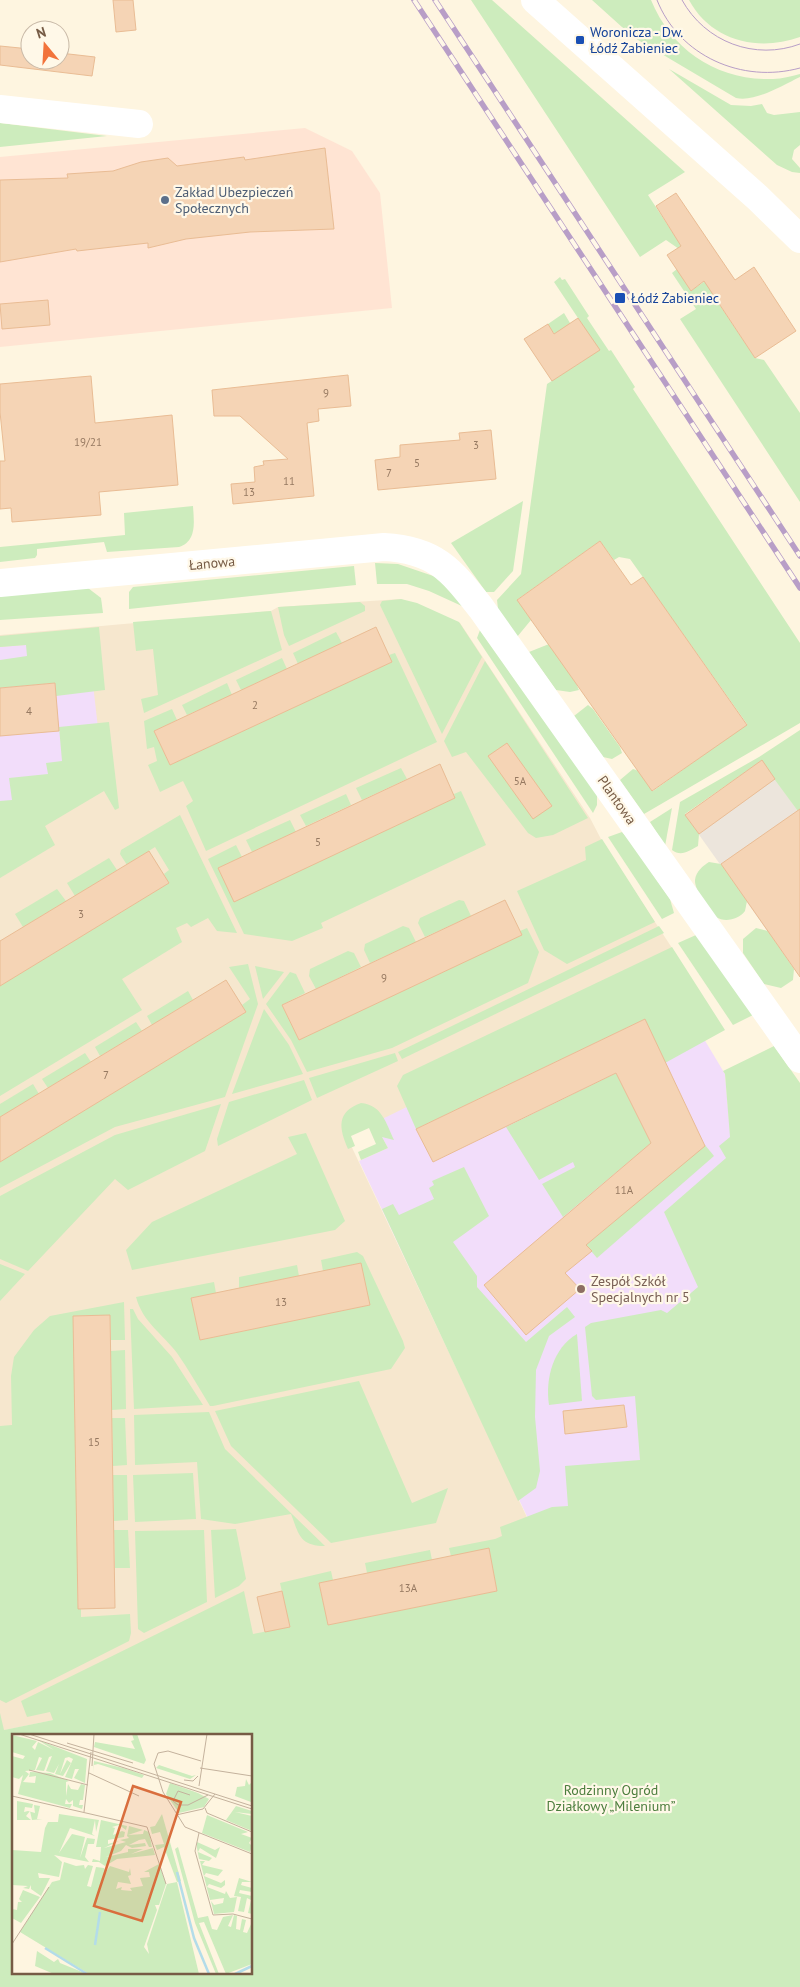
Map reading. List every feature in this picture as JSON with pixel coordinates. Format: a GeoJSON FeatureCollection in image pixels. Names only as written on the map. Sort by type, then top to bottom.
{"type":"FeatureCollection","features":[{"type":"Feature","properties":{"kind":"street"},"geometry":{"type":"LineString","coordinates":[[535,0],[758,198],[796,229]]}},
{"type":"Feature","properties":{"kind":"street"},"geometry":{"type":"LineString","coordinates":[[0,110],[139,124]]}},
{"type":"Feature","properties":{"kind":"street","name":"Łanowa"},"geometry":{"type":"LineString","coordinates":[[0,583],[384,547],[409,550],[422,554]]}},
{"type":"Feature","properties":{"kind":"street","name":"Plantowa"},"geometry":{"type":"LineString","coordinates":[[422,554],[457,577],[481,608],[800,1059]]}},
{"type":"Feature","properties":{"kind":"shaded area"},"geometry":{"type":"Polygon","coordinates":[[[305,128],[352,151],[380,193],[392,308],[0,347],[0,157],[305,128]]]}},
{"type":"Feature","properties":{"kind":"shaded area"},"geometry":{"type":"Polygon","coordinates":[[[401,599],[460,623],[590,818],[602,841],[672,948],[668,979],[347,1137],[541,1547],[553,1617],[0,1731],[0,635],[271,611],[278,607],[401,599]]]}},
{"type":"Feature","properties":{"kind":"shaded area"},"geometry":{"type":"Polygon","coordinates":[[[88,640],[104,781],[0,843],[0,647],[88,640]]]}},
{"type":"Feature","properties":{"kind":"shaded area"},"geometry":{"type":"Polygon","coordinates":[[[762,760],[800,814],[800,977],[685,815],[762,760]]]}},
{"type":"Feature","properties":{"kind":"shaded area","name":"Zespół Szkół Specjalnych nr 5"},"geometry":{"type":"Polygon","coordinates":[[[668,979],[725,1074],[768,1574],[541,1546],[359,1161],[388,1148],[374,1123],[668,979]]]}},
{"type":"Feature","properties":{"kind":"green space"},"geometry":{"type":"Polygon","coordinates":[[[471,0],[492,0],[685,172],[648,195],[682,247],[679,249],[666,240],[640,257],[471,0]]]}},
{"type":"Feature","properties":{"kind":"green space"},"geometry":{"type":"Polygon","coordinates":[[[592,0],[651,0],[671,34],[684,48],[699,59],[734,75],[776,79],[800,74],[800,77],[777,89],[752,98],[736,98],[633,37],[592,0]]]}},
{"type":"Feature","properties":{"kind":"green space"},"geometry":{"type":"Polygon","coordinates":[[[689,0],[800,0],[800,37],[768,43],[752,43],[737,40],[723,34],[710,25],[698,14],[689,0]]]}},
{"type":"Feature","properties":{"kind":"green space"},"geometry":{"type":"Polygon","coordinates":[[[669,69],[731,105],[751,106],[762,104],[767,113],[774,115],[800,112],[800,145],[794,150],[792,159],[800,168],[800,173],[792,172],[777,165],[669,69]]]}},
{"type":"Feature","properties":{"kind":"green space"},"geometry":{"type":"Polygon","coordinates":[[[0,123],[107,136],[0,147],[0,123]]]}},
{"type":"Feature","properties":{"kind":"green space"},"geometry":{"type":"Polygon","coordinates":[[[677,269],[691,291],[715,274],[713,295],[755,358],[764,360],[800,413],[800,502],[680,319],[696,309],[672,273],[677,269]]]}},
{"type":"Feature","properties":{"kind":"green space"},"geometry":{"type":"Polygon","coordinates":[[[560,277],[562,280],[565,279],[589,316],[587,318],[609,351],[611,350],[635,387],[633,389],[800,643],[800,723],[644,814],[620,780],[633,769],[639,771],[653,791],[747,724],[630,559],[619,557],[614,560],[600,541],[518,599],[531,620],[517,637],[498,609],[497,600],[521,574],[547,384],[583,361],[568,339],[560,343],[548,324],[564,313],[570,323],[584,327],[554,282],[560,277]]]}},
{"type":"Feature","properties":{"kind":"green space"},"geometry":{"type":"Polygon","coordinates":[[[523,501],[513,571],[494,592],[486,592],[451,543],[523,501]]]}},
{"type":"Feature","properties":{"kind":"green space"},"geometry":{"type":"Polygon","coordinates":[[[193,506],[194,524],[192,536],[185,544],[179,547],[107,552],[104,542],[37,549],[35,558],[0,562],[0,547],[125,535],[124,513],[193,506]]]}},
{"type":"Feature","properties":{"kind":"green space"},"geometry":{"type":"Polygon","coordinates":[[[375,563],[398,564],[445,580],[464,607],[429,591],[407,584],[377,584],[375,563]]]}},
{"type":"Feature","properties":{"kind":"green space"},"geometry":{"type":"Polygon","coordinates":[[[354,566],[356,585],[129,609],[129,592],[133,587],[354,566]]]}},
{"type":"Feature","properties":{"kind":"green space"},"geometry":{"type":"Polygon","coordinates":[[[88,588],[101,598],[103,613],[0,620],[0,596],[88,588]]]}},
{"type":"Feature","properties":{"kind":"green space"},"geometry":{"type":"Polygon","coordinates":[[[401,599],[417,603],[459,622],[482,657],[442,734],[380,605],[382,601],[401,599]]]}},
{"type":"Feature","properties":{"kind":"green space"},"geometry":{"type":"Polygon","coordinates":[[[360,602],[365,606],[365,611],[289,646],[284,635],[278,607],[360,602]]]}},
{"type":"Feature","properties":{"kind":"green space"},"geometry":{"type":"Polygon","coordinates":[[[271,611],[282,650],[144,713],[141,699],[158,695],[153,649],[136,651],[133,622],[271,611]]]}},
{"type":"Feature","properties":{"kind":"green space"},"geometry":{"type":"Polygon","coordinates":[[[99,627],[105,690],[56,696],[55,683],[0,688],[0,660],[27,656],[26,645],[0,647],[0,636],[99,627]]]}},
{"type":"Feature","properties":{"kind":"green space"},"geometry":{"type":"Polygon","coordinates":[[[480,630],[597,795],[597,805],[593,813],[477,638],[480,630]]]}},
{"type":"Feature","properties":{"kind":"green space"},"geometry":{"type":"Polygon","coordinates":[[[336,632],[342,643],[298,664],[293,653],[336,632]]]}},
{"type":"Feature","properties":{"kind":"green space"},"geometry":{"type":"Polygon","coordinates":[[[549,644],[579,690],[570,692],[556,690],[529,652],[549,644]]]}},
{"type":"Feature","properties":{"kind":"green space"},"geometry":{"type":"Polygon","coordinates":[[[395,653],[437,742],[206,851],[186,806],[193,801],[183,781],[160,792],[148,765],[157,761],[154,747],[147,749],[144,721],[172,709],[177,720],[154,731],[170,765],[392,662],[389,655],[395,653]]]}},
{"type":"Feature","properties":{"kind":"green space"},"geometry":{"type":"Polygon","coordinates":[[[282,658],[287,669],[241,690],[236,680],[282,658]]]}},
{"type":"Feature","properties":{"kind":"green space"},"geometry":{"type":"Polygon","coordinates":[[[485,661],[588,818],[553,835],[536,838],[528,833],[466,752],[452,757],[444,741],[485,661]]]}},
{"type":"Feature","properties":{"kind":"green space"},"geometry":{"type":"Polygon","coordinates":[[[227,683],[232,695],[187,715],[182,705],[227,683]]]}},
{"type":"Feature","properties":{"kind":"green space"},"geometry":{"type":"Polygon","coordinates":[[[588,705],[593,709],[620,747],[622,753],[612,759],[603,757],[574,716],[588,705]]]}},
{"type":"Feature","properties":{"kind":"green space"},"geometry":{"type":"Polygon","coordinates":[[[109,722],[119,808],[115,810],[104,791],[45,826],[55,845],[0,878],[0,801],[12,800],[9,778],[48,774],[46,763],[62,761],[59,727],[109,722]]]}},
{"type":"Feature","properties":{"kind":"green space"},"geometry":{"type":"Polygon","coordinates":[[[800,730],[800,814],[761,761],[685,814],[699,834],[698,846],[682,853],[672,850],[680,802],[759,757],[800,730]]]}},
{"type":"Feature","properties":{"kind":"green space"},"geometry":{"type":"Polygon","coordinates":[[[401,768],[407,779],[362,800],[356,788],[401,768]]]}},
{"type":"Feature","properties":{"kind":"green space"},"geometry":{"type":"Polygon","coordinates":[[[461,791],[486,845],[321,923],[323,928],[292,941],[244,934],[208,859],[236,845],[242,857],[218,868],[234,901],[455,798],[454,794],[461,791]]]}},
{"type":"Feature","properties":{"kind":"green space"},"geometry":{"type":"Polygon","coordinates":[[[346,794],[351,805],[306,826],[300,815],[346,794]]]}},
{"type":"Feature","properties":{"kind":"green space"},"geometry":{"type":"Polygon","coordinates":[[[672,808],[665,846],[650,822],[672,808]]]}},
{"type":"Feature","properties":{"kind":"green space"},"geometry":{"type":"Polygon","coordinates":[[[180,815],[237,933],[217,931],[208,918],[191,927],[187,923],[176,928],[182,942],[122,979],[142,1010],[0,1096],[0,986],[169,883],[164,874],[169,870],[155,847],[127,865],[120,854],[121,850],[180,815]]]}},
{"type":"Feature","properties":{"kind":"green space"},"geometry":{"type":"Polygon","coordinates":[[[290,820],[296,832],[252,852],[246,840],[290,820]]]}},
{"type":"Feature","properties":{"kind":"green space"},"geometry":{"type":"Polygon","coordinates":[[[622,832],[670,899],[674,913],[662,919],[608,837],[622,832]]]}},
{"type":"Feature","properties":{"kind":"green space"},"geometry":{"type":"Polygon","coordinates":[[[602,839],[655,922],[567,964],[544,950],[517,891],[586,860],[585,847],[602,839]]]}},
{"type":"Feature","properties":{"kind":"green space"},"geometry":{"type":"Polygon","coordinates":[[[109,858],[117,870],[75,896],[67,883],[109,858]]]}},
{"type":"Feature","properties":{"kind":"green space"},"geometry":{"type":"Polygon","coordinates":[[[709,862],[721,864],[747,901],[745,911],[739,916],[728,920],[720,919],[713,914],[702,900],[695,880],[698,871],[709,862]]]}},
{"type":"Feature","properties":{"kind":"green space"},"geometry":{"type":"Polygon","coordinates":[[[57,889],[66,901],[23,927],[15,914],[57,889]]]}},
{"type":"Feature","properties":{"kind":"green space"},"geometry":{"type":"Polygon","coordinates":[[[459,900],[464,901],[471,916],[425,937],[418,923],[420,918],[459,900]]]}},
{"type":"Feature","properties":{"kind":"green space"},"geometry":{"type":"Polygon","coordinates":[[[403,926],[409,928],[416,942],[370,963],[364,950],[365,944],[403,926]]]}},
{"type":"Feature","properties":{"kind":"green space"},"geometry":{"type":"Polygon","coordinates":[[[659,926],[664,933],[402,1059],[398,1052],[659,926]]]}},
{"type":"Feature","properties":{"kind":"green space"},"geometry":{"type":"Polygon","coordinates":[[[527,928],[539,952],[528,983],[392,1048],[307,1072],[291,1040],[266,1004],[290,972],[296,974],[305,993],[282,1005],[299,1040],[521,935],[520,931],[527,928]]]}},
{"type":"Feature","properties":{"kind":"green space"},"geometry":{"type":"Polygon","coordinates":[[[756,928],[768,931],[794,969],[793,980],[781,988],[764,984],[743,953],[743,939],[756,928]]]}},
{"type":"Feature","properties":{"kind":"green space"},"geometry":{"type":"Polygon","coordinates":[[[696,935],[753,1015],[733,1025],[678,943],[696,935]]]}},
{"type":"Feature","properties":{"kind":"green space"},"geometry":{"type":"Polygon","coordinates":[[[672,947],[725,1030],[665,1063],[645,1019],[416,1129],[397,1086],[403,1075],[672,947]]]}},
{"type":"Feature","properties":{"kind":"green space"},"geometry":{"type":"Polygon","coordinates":[[[348,951],[354,953],[361,967],[316,989],[309,976],[310,969],[348,951]]]}},
{"type":"Feature","properties":{"kind":"green space"},"geometry":{"type":"Polygon","coordinates":[[[248,964],[258,1004],[225,1097],[115,1127],[0,1188],[0,1162],[246,1012],[242,1005],[250,999],[229,967],[248,964]]]}},
{"type":"Feature","properties":{"kind":"green space"},"geometry":{"type":"Polygon","coordinates":[[[255,966],[284,972],[263,999],[255,966]]]}},
{"type":"Feature","properties":{"kind":"green space"},"geometry":{"type":"Polygon","coordinates":[[[188,991],[193,1000],[152,1025],[147,1016],[188,991]]]}},
{"type":"Feature","properties":{"kind":"green space"},"geometry":{"type":"Polygon","coordinates":[[[264,1009],[289,1045],[303,1074],[232,1094],[264,1009]]]}},
{"type":"Feature","properties":{"kind":"green space"},"geometry":{"type":"Polygon","coordinates":[[[136,1022],[142,1031],[100,1056],[95,1047],[136,1022]]]}},
{"type":"Feature","properties":{"kind":"green space","name":"Rodzinny Ogród Działkowy „Milenium”"},"geometry":{"type":"Polygon","coordinates":[[[774,1046],[800,1083],[800,1987],[0,1987],[0,1713],[4,1730],[53,1720],[50,1712],[27,1717],[21,1701],[244,1591],[253,1634],[290,1627],[280,1583],[331,1571],[333,1580],[319,1583],[328,1625],[497,1591],[489,1549],[451,1556],[449,1548],[495,1539],[502,1536],[500,1527],[552,1507],[568,1506],[565,1466],[640,1460],[635,1396],[596,1400],[592,1396],[585,1327],[591,1323],[661,1310],[667,1313],[698,1287],[664,1212],[726,1158],[719,1146],[730,1137],[725,1074],[723,1071],[774,1046]]]}},
{"type":"Feature","properties":{"kind":"green space"},"geometry":{"type":"Polygon","coordinates":[[[85,1053],[91,1062],[48,1088],[42,1079],[85,1053]]]}},
{"type":"Feature","properties":{"kind":"green space"},"geometry":{"type":"Polygon","coordinates":[[[395,1053],[398,1061],[317,1098],[309,1078],[395,1053]]]}},
{"type":"Feature","properties":{"kind":"green space"},"geometry":{"type":"Polygon","coordinates":[[[616,1073],[651,1143],[563,1217],[542,1184],[575,1167],[573,1162],[539,1180],[506,1127],[616,1073]]]}},
{"type":"Feature","properties":{"kind":"green space"},"geometry":{"type":"Polygon","coordinates":[[[304,1080],[312,1100],[218,1146],[217,1139],[229,1102],[304,1080]]]}},
{"type":"Feature","properties":{"kind":"green space"},"geometry":{"type":"Polygon","coordinates":[[[33,1084],[39,1094],[0,1117],[0,1104],[33,1084]]]}},
{"type":"Feature","properties":{"kind":"green space"},"geometry":{"type":"Polygon","coordinates":[[[361,1103],[368,1104],[379,1111],[386,1121],[394,1140],[382,1137],[388,1148],[361,1160],[358,1152],[376,1144],[369,1128],[351,1136],[355,1146],[348,1149],[343,1134],[342,1122],[347,1111],[361,1103]]]}},
{"type":"Feature","properties":{"kind":"green space"},"geometry":{"type":"Polygon","coordinates":[[[221,1104],[205,1151],[128,1190],[115,1179],[28,1271],[0,1259],[0,1196],[115,1135],[221,1104]]]}},
{"type":"Feature","properties":{"kind":"green space"},"geometry":{"type":"Polygon","coordinates":[[[306,1133],[345,1221],[335,1230],[132,1270],[126,1250],[152,1222],[297,1154],[288,1137],[306,1133]]]}},
{"type":"Feature","properties":{"kind":"green space"},"geometry":{"type":"Polygon","coordinates":[[[705,1145],[714,1156],[597,1258],[586,1245],[705,1145]]]}},
{"type":"Feature","properties":{"kind":"green space"},"geometry":{"type":"Polygon","coordinates":[[[464,1167],[489,1216],[453,1242],[477,1276],[477,1287],[526,1342],[567,1307],[575,1317],[549,1336],[536,1370],[535,1417],[540,1471],[536,1488],[518,1501],[382,1209],[393,1204],[399,1215],[434,1199],[429,1188],[434,1185],[432,1181],[464,1167]]]}},
{"type":"Feature","properties":{"kind":"green space"},"geometry":{"type":"Polygon","coordinates":[[[357,1252],[363,1256],[403,1341],[405,1348],[391,1369],[213,1406],[210,1406],[177,1353],[143,1314],[136,1297],[214,1282],[216,1293],[191,1298],[200,1340],[369,1305],[361,1263],[323,1271],[321,1260],[357,1252]]]}},
{"type":"Feature","properties":{"kind":"green space"},"geometry":{"type":"Polygon","coordinates":[[[0,1264],[25,1274],[0,1301],[0,1264]]]}},
{"type":"Feature","properties":{"kind":"green space"},"geometry":{"type":"Polygon","coordinates":[[[297,1265],[299,1276],[239,1288],[239,1277],[297,1265]]]}},
{"type":"Feature","properties":{"kind":"green space"},"geometry":{"type":"Polygon","coordinates":[[[124,1302],[125,1340],[111,1340],[110,1315],[73,1316],[78,1609],[81,1609],[81,1617],[130,1614],[131,1633],[129,1641],[6,1703],[0,1700],[0,1426],[12,1425],[11,1376],[14,1357],[34,1330],[50,1316],[124,1302]]]}},
{"type":"Feature","properties":{"kind":"green space"},"geometry":{"type":"Polygon","coordinates":[[[130,1309],[133,1309],[138,1319],[172,1357],[203,1405],[134,1409],[130,1309]]]}},
{"type":"Feature","properties":{"kind":"green space"},"geometry":{"type":"Polygon","coordinates":[[[577,1334],[582,1401],[549,1405],[548,1385],[552,1365],[562,1347],[577,1334]]]}},
{"type":"Feature","properties":{"kind":"green space"},"geometry":{"type":"Polygon","coordinates":[[[125,1350],[126,1409],[112,1410],[111,1351],[125,1350]]]}},
{"type":"Feature","properties":{"kind":"green space"},"geometry":{"type":"Polygon","coordinates":[[[359,1381],[412,1503],[448,1488],[436,1523],[331,1543],[231,1446],[215,1411],[359,1381]]]}},
{"type":"Feature","properties":{"kind":"green space"},"geometry":{"type":"Polygon","coordinates":[[[209,1412],[225,1449],[325,1546],[310,1544],[305,1541],[299,1533],[291,1514],[235,1524],[201,1519],[197,1462],[135,1465],[134,1415],[209,1412]]]}},
{"type":"Feature","properties":{"kind":"green space"},"geometry":{"type":"Polygon","coordinates":[[[112,1418],[125,1418],[127,1465],[113,1466],[112,1418]]]}},
{"type":"Feature","properties":{"kind":"green space"},"geometry":{"type":"Polygon","coordinates":[[[193,1473],[196,1519],[135,1522],[133,1475],[193,1473]]]}},
{"type":"Feature","properties":{"kind":"green space"},"geometry":{"type":"Polygon","coordinates":[[[113,1475],[127,1475],[128,1520],[114,1521],[113,1475]]]}},
{"type":"Feature","properties":{"kind":"green space"},"geometry":{"type":"Polygon","coordinates":[[[236,1529],[246,1579],[239,1586],[215,1598],[211,1530],[236,1529]]]}},
{"type":"Feature","properties":{"kind":"green space"},"geometry":{"type":"Polygon","coordinates":[[[114,1530],[128,1530],[130,1568],[115,1568],[114,1530]]]}},
{"type":"Feature","properties":{"kind":"green space"},"geometry":{"type":"Polygon","coordinates":[[[204,1530],[207,1602],[144,1633],[138,1629],[135,1531],[204,1530]]]}},
{"type":"Feature","properties":{"kind":"green space"},"geometry":{"type":"Polygon","coordinates":[[[430,1550],[432,1560],[367,1573],[365,1563],[430,1550]]]}},
{"type":"Feature","properties":{"kind":"building"},"geometry":{"type":"Polygon","coordinates":[[[113,0],[133,0],[136,30],[116,32],[113,0]]]}},
{"type":"Feature","properties":{"kind":"building"},"geometry":{"type":"Polygon","coordinates":[[[0,46],[20,48],[20,67],[0,65],[0,46]]]}},
{"type":"Feature","properties":{"kind":"building"},"geometry":{"type":"Polygon","coordinates":[[[70,54],[95,57],[92,76],[42,70],[70,70],[70,54]]]}},
{"type":"Feature","properties":{"kind":"building","name":"Zakład Ubezpieczeń Społecznych"},"geometry":{"type":"Polygon","coordinates":[[[325,148],[334,229],[250,232],[186,239],[148,248],[148,243],[77,251],[76,249],[0,262],[0,180],[68,178],[67,174],[113,171],[141,162],[168,158],[177,166],[244,157],[245,160],[325,148]]]}},
{"type":"Feature","properties":{"kind":"building"},"geometry":{"type":"Polygon","coordinates":[[[676,193],[735,280],[754,267],[796,331],[755,358],[704,281],[691,291],[667,255],[681,246],[656,206],[676,193]]]}},
{"type":"Feature","properties":{"kind":"building"},"geometry":{"type":"Polygon","coordinates":[[[48,300],[50,325],[2,329],[0,304],[48,300]]]}},
{"type":"Feature","properties":{"kind":"building"},"geometry":{"type":"Polygon","coordinates":[[[578,318],[600,350],[552,381],[524,339],[548,324],[554,334],[578,318]]]}},
{"type":"Feature","properties":{"kind":"building"},"geometry":{"type":"Polygon","coordinates":[[[348,375],[351,406],[318,409],[319,421],[307,423],[314,496],[233,504],[231,484],[255,482],[254,467],[264,465],[263,461],[288,459],[240,416],[214,416],[212,390],[348,375]]]}},
{"type":"Feature","properties":{"kind":"building"},"geometry":{"type":"Polygon","coordinates":[[[91,376],[95,423],[172,415],[178,485],[99,492],[101,515],[12,522],[11,508],[0,509],[0,461],[5,461],[0,412],[0,384],[91,376]]]}},
{"type":"Feature","properties":{"kind":"building"},"geometry":{"type":"Polygon","coordinates":[[[491,430],[496,479],[378,490],[375,460],[400,457],[400,445],[460,440],[459,433],[491,430]]]}},
{"type":"Feature","properties":{"kind":"building"},"geometry":{"type":"Polygon","coordinates":[[[600,541],[631,585],[643,577],[747,725],[652,791],[517,600],[600,541]]]}},
{"type":"Feature","properties":{"kind":"building"},"geometry":{"type":"Polygon","coordinates":[[[376,627],[392,662],[170,765],[154,731],[376,627]]]}},
{"type":"Feature","properties":{"kind":"building"},"geometry":{"type":"Polygon","coordinates":[[[55,683],[59,731],[0,736],[0,688],[55,683]]]}},
{"type":"Feature","properties":{"kind":"building"},"geometry":{"type":"Polygon","coordinates":[[[507,743],[552,806],[533,819],[488,756],[507,743]]]}},
{"type":"Feature","properties":{"kind":"building"},"geometry":{"type":"Polygon","coordinates":[[[762,760],[775,779],[699,834],[685,815],[762,760]]]}},
{"type":"Feature","properties":{"kind":"building"},"geometry":{"type":"Polygon","coordinates":[[[440,764],[455,798],[234,902],[218,868],[440,764]]]}},
{"type":"Feature","properties":{"kind":"building"},"geometry":{"type":"Polygon","coordinates":[[[800,809],[800,977],[721,864],[800,809]]]}},
{"type":"Feature","properties":{"kind":"building"},"geometry":{"type":"Polygon","coordinates":[[[149,851],[169,883],[0,986],[0,941],[149,851]]]}},
{"type":"Feature","properties":{"kind":"building"},"geometry":{"type":"Polygon","coordinates":[[[505,900],[522,935],[299,1040],[282,1005],[505,900]]]}},
{"type":"Feature","properties":{"kind":"building"},"geometry":{"type":"Polygon","coordinates":[[[226,980],[246,1012],[0,1162],[0,1117],[226,980]]]}},
{"type":"Feature","properties":{"kind":"building"},"geometry":{"type":"Polygon","coordinates":[[[645,1019],[705,1146],[586,1245],[592,1251],[565,1273],[580,1289],[526,1335],[484,1285],[651,1143],[616,1073],[433,1162],[416,1129],[645,1019]]]}},
{"type":"Feature","properties":{"kind":"building"},"geometry":{"type":"Polygon","coordinates":[[[361,1263],[370,1305],[200,1340],[191,1298],[361,1263]]]}},
{"type":"Feature","properties":{"kind":"building"},"geometry":{"type":"Polygon","coordinates":[[[110,1315],[115,1608],[78,1609],[73,1316],[110,1315]]]}},
{"type":"Feature","properties":{"kind":"building"},"geometry":{"type":"Polygon","coordinates":[[[624,1405],[627,1427],[565,1434],[563,1411],[624,1405]]]}},
{"type":"Feature","properties":{"kind":"building"},"geometry":{"type":"Polygon","coordinates":[[[489,1548],[497,1591],[328,1625],[319,1583],[489,1548]]]}},
{"type":"Feature","properties":{"kind":"building"},"geometry":{"type":"Polygon","coordinates":[[[282,1591],[290,1627],[265,1632],[257,1597],[282,1591]]]}},
{"type":"Feature","properties":{"kind":"tram line"},"geometry":{"type":"LineString","coordinates":[[657,0],[667,20],[680,36],[697,50],[715,61],[735,68],[756,72],[778,72],[800,68]]}},
{"type":"Feature","properties":{"kind":"tram line"},"geometry":{"type":"LineString","coordinates":[[682,0],[692,15],[704,27],[718,37],[733,44],[749,49],[766,50],[783,49],[800,44]]}},
{"type":"Feature","properties":{"kind":"railway"},"geometry":{"type":"LineString","coordinates":[[414,0],[800,588]]}},
{"type":"Feature","properties":{"kind":"railway"},"geometry":{"type":"LineString","coordinates":[[435,0],[800,556]]}},
{"type":"Feature","properties":{"kind":"place","name":"Woronicza - Dw. Łódź Żabieniec"},"geometry":{"type":"Point","coordinates":[580,40]}},
{"type":"Feature","properties":{"kind":"place","name":"Zakład Ubezpieczeń Społecznych"},"geometry":{"type":"Point","coordinates":[165,200]}},
{"type":"Feature","properties":{"kind":"place","name":"Łódź Żabieniec"},"geometry":{"type":"Point","coordinates":[620,298]}},
{"type":"Feature","properties":{"kind":"place","name":"Zespół Szkół Specjalnych nr 5"},"geometry":{"type":"Point","coordinates":[581,1289]}}]}
